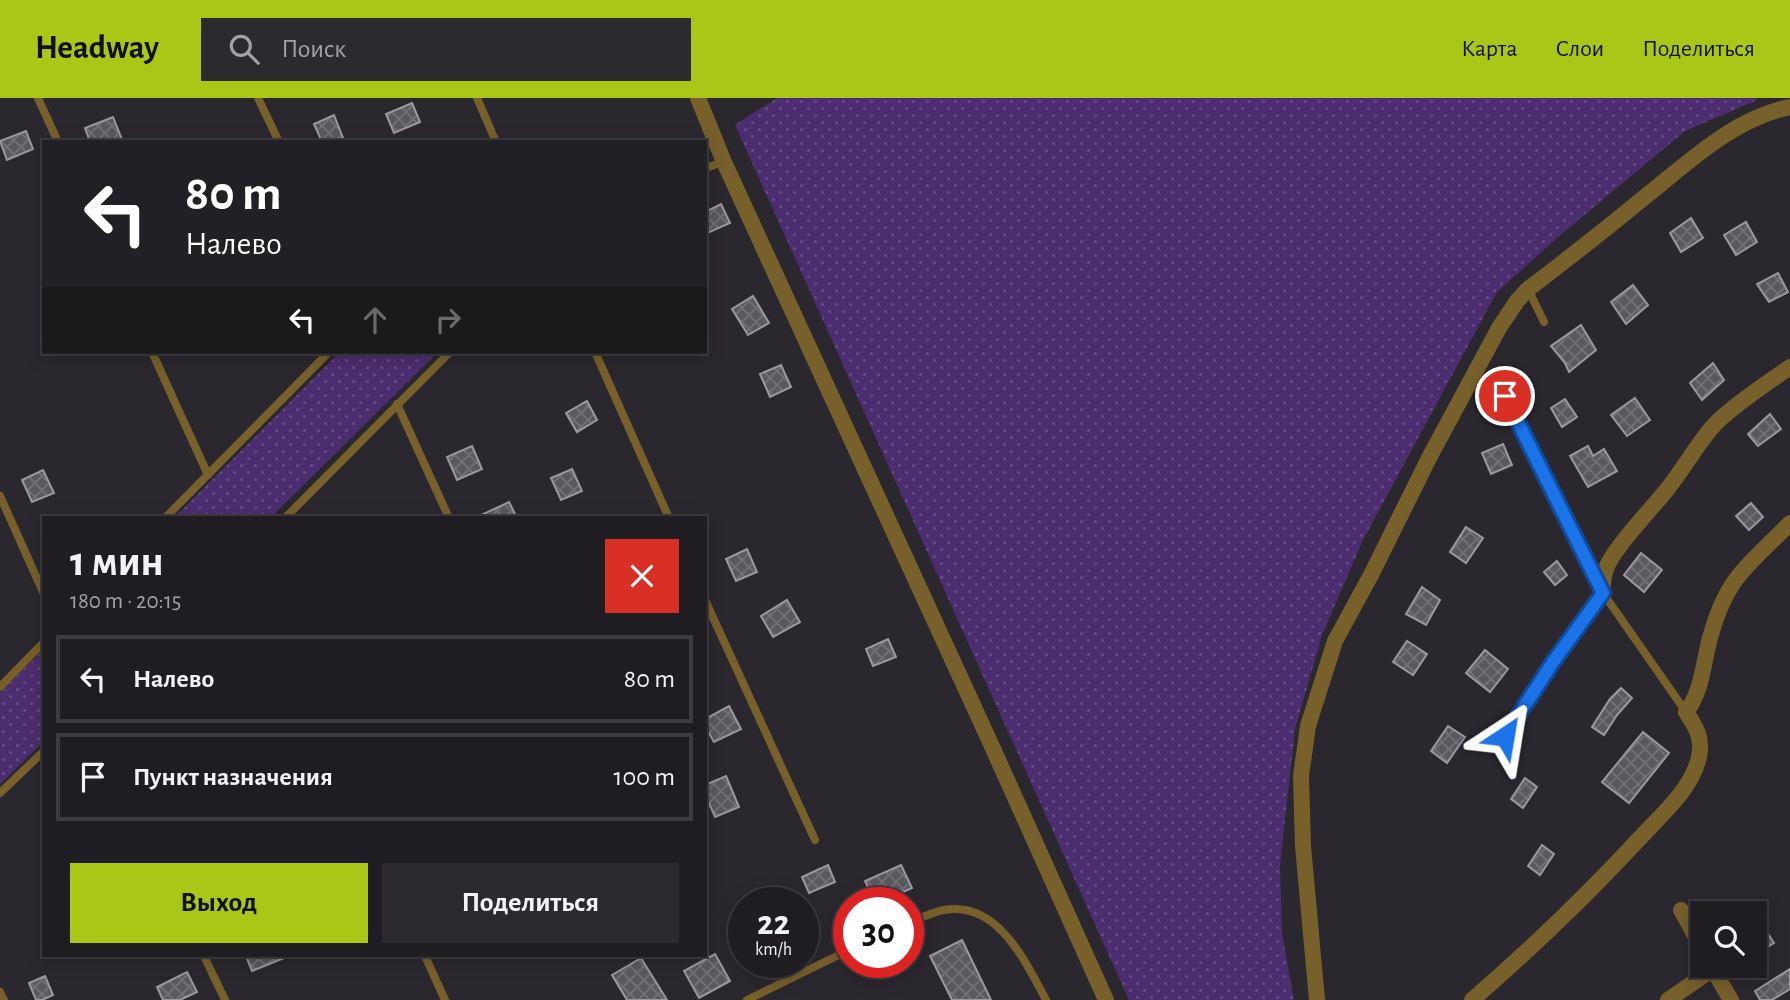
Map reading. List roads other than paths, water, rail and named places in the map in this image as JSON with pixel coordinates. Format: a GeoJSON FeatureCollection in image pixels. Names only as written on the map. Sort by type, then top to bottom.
{"type":"FeatureCollection","features":[{"type":"Feature","properties":{"kind":"street"},"geometry":{"type":"LineString","coordinates":[[698,98],[724,162],[1106,1000]]}},
{"type":"Feature","properties":{"kind":"street"},"geometry":{"type":"LineString","coordinates":[[1317,1000],[1303,846],[1301,776],[1308,726],[1335,641],[1429,458],[1499,328],[1528,289],[1713,144],[1753,119],[1790,107]]}},
{"type":"Feature","properties":{"kind":"street"},"geometry":{"type":"LineString","coordinates":[[1505,736],[1553,662],[1603,593],[1604,571],[1611,558],[1669,487],[1716,423],[1790,367]]}},
{"type":"Feature","properties":{"kind":"street"},"geometry":{"type":"LineString","coordinates":[[1472,1000],[1612,868],[1688,783],[1699,756],[1699,731],[1686,712],[1697,693],[1711,632],[1727,595],[1741,573],[1790,523]]}},
{"type":"Feature","properties":{"kind":"street"},"geometry":{"type":"LineString","coordinates":[[1681,910],[1690,926]]}},
{"type":"Feature","properties":{"kind":"street"},"geometry":{"type":"LineString","coordinates":[[1668,1000],[1698,978]]}},
{"type":"Feature","properties":{"kind":"street"},"geometry":{"type":"LineString","coordinates":[[1718,978],[1731,1000]]}},
{"type":"Feature","properties":{"kind":"lane"},"geometry":{"type":"LineString","coordinates":[[38,98],[57,140]]}},
{"type":"Feature","properties":{"kind":"lane"},"geometry":{"type":"LineString","coordinates":[[258,98],[278,140]]}},
{"type":"Feature","properties":{"kind":"lane"},"geometry":{"type":"LineString","coordinates":[[477,98],[495,140]]}},
{"type":"Feature","properties":{"kind":"lane"},"geometry":{"type":"LineString","coordinates":[[707,167],[724,162]]}},
{"type":"Feature","properties":{"kind":"lane"},"geometry":{"type":"LineString","coordinates":[[1528,289],[1544,322]]}},
{"type":"Feature","properties":{"kind":"lane"},"geometry":{"type":"LineString","coordinates":[[153,354],[208,475]]}},
{"type":"Feature","properties":{"kind":"lane"},"geometry":{"type":"LineString","coordinates":[[167,516],[327,354]]}},
{"type":"Feature","properties":{"kind":"lane"},"geometry":{"type":"LineString","coordinates":[[287,516],[448,354]]}},
{"type":"Feature","properties":{"kind":"lane"},"geometry":{"type":"LineString","coordinates":[[596,354],[667,516]]}},
{"type":"Feature","properties":{"kind":"lane"},"geometry":{"type":"LineString","coordinates":[[1505,396],[1603,593],[1686,712]]}},
{"type":"Feature","properties":{"kind":"lane"},"geometry":{"type":"LineString","coordinates":[[397,404],[448,516]]}},
{"type":"Feature","properties":{"kind":"lane"},"geometry":{"type":"LineString","coordinates":[[0,496],[42,590]]}},
{"type":"Feature","properties":{"kind":"lane"},"geometry":{"type":"LineString","coordinates":[[707,604],[814,839]]}},
{"type":"Feature","properties":{"kind":"lane"},"geometry":{"type":"LineString","coordinates":[[0,687],[42,644]]}},
{"type":"Feature","properties":{"kind":"lane"},"geometry":{"type":"LineString","coordinates":[[0,793],[42,753]]}},
{"type":"Feature","properties":{"kind":"lane"},"geometry":{"type":"LineString","coordinates":[[924,917],[942,910],[970,910],[995,926],[1011,940],[1024,958],[1046,1000]]}},
{"type":"Feature","properties":{"kind":"lane"},"geometry":{"type":"LineString","coordinates":[[204,957],[225,1000]]}},
{"type":"Feature","properties":{"kind":"lane"},"geometry":{"type":"LineString","coordinates":[[425,957],[445,1000]]}},
{"type":"Feature","properties":{"kind":"lane"},"geometry":{"type":"LineString","coordinates":[[747,1000],[833,958]]}},
{"type":"Feature","properties":{"kind":"lane"},"geometry":{"type":"LineString","coordinates":[[0,992],[4,1000]]}}]}
